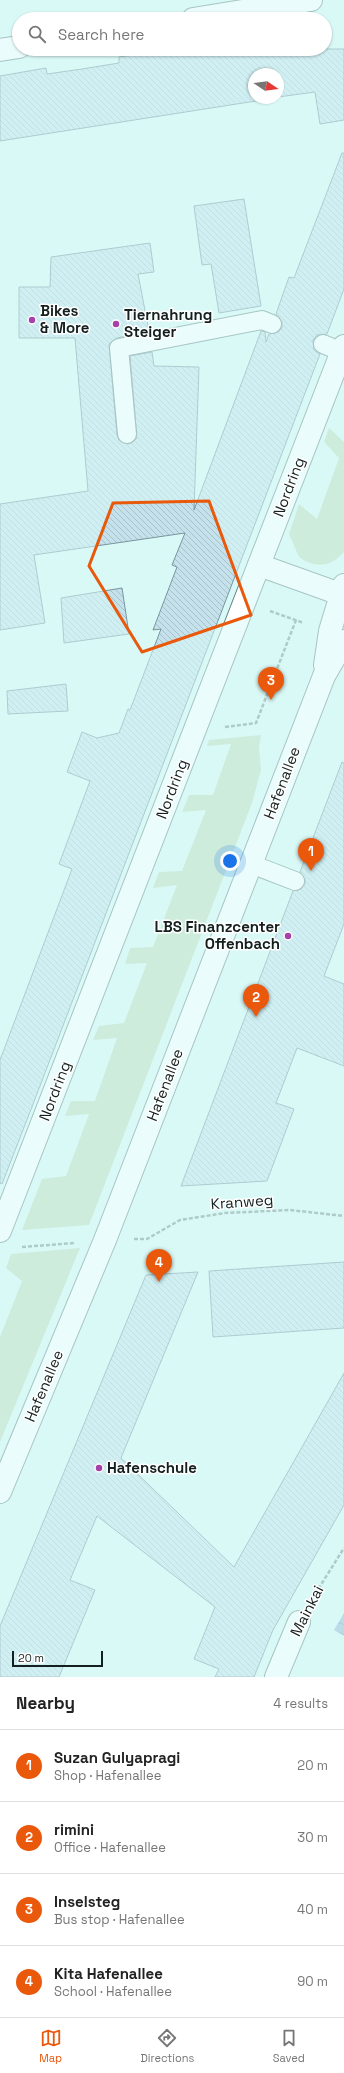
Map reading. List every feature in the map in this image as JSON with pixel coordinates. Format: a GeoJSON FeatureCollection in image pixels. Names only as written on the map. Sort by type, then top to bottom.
{"type":"FeatureCollection","features":[{"type":"Feature","properties":{"kind":"street"},"geometry":{"type":"LineString","coordinates":[[236,12],[311,0]]}},
{"type":"Feature","properties":{"kind":"street"},"geometry":{"type":"LineString","coordinates":[[0,50],[12,48]]}},
{"type":"Feature","properties":{"kind":"street","name":"Nordring"},"geometry":{"type":"LineString","coordinates":[[0,1231],[259,565],[336,347]]}},
{"type":"Feature","properties":{"kind":"street"},"geometry":{"type":"LineString","coordinates":[[259,565],[342,590]]}},
{"type":"Feature","properties":{"kind":"street","name":"Hafenallee"},"geometry":{"type":"LineString","coordinates":[[324,676],[330,632],[342,590]]}},
{"type":"Feature","properties":{"kind":"street","name":"Hafenallee"},"geometry":{"type":"LineString","coordinates":[[0,1492],[106,1240],[324,676],[344,641]]}},
{"type":"Feature","properties":{"kind":"street","name":"Mainkai"},"geometry":{"type":"LineString","coordinates":[[276,1677],[299,1622]]}},
{"type":"Feature","properties":{"kind":"lane"},"geometry":{"type":"LineString","coordinates":[[127,434],[119,348],[262,320],[272,324]]}},
{"type":"Feature","properties":{"kind":"lane"},"geometry":{"type":"LineString","coordinates":[[251,864],[294,881]]}},
{"type":"Feature","properties":{"kind":"path"},"geometry":{"type":"LineString","coordinates":[[244,602],[304,623]]}},
{"type":"Feature","properties":{"kind":"path"},"geometry":{"type":"LineString","coordinates":[[194,731],[256,723],[296,620]]}},
{"type":"Feature","properties":{"kind":"path","name":"Kranweg"},"geometry":{"type":"LineString","coordinates":[[147,1239],[180,1220],[225,1213],[290,1210],[344,1216]]}},
{"type":"Feature","properties":{"kind":"path"},"geometry":{"type":"LineString","coordinates":[[15,1247],[106,1240]]}},
{"type":"Feature","properties":{"kind":"path","name":"Mainkai"},"geometry":{"type":"LineString","coordinates":[[299,1622],[318,1587],[344,1548]]}},
{"type":"Feature","properties":{"kind":"highlighted area"},"geometry":{"type":"Polygon","coordinates":[[[209,501],[251,615],[142,652],[89,566],[113,503],[209,501]]]}},
{"type":"Feature","properties":{"kind":"green space"},"geometry":{"type":"Polygon","coordinates":[[[329,428],[344,442],[344,552],[334,561],[323,565],[317,565],[305,561],[299,557],[289,534],[299,504],[317,519],[339,458],[324,442],[329,428]]]}},
{"type":"Feature","properties":{"kind":"green space"},"geometry":{"type":"Polygon","coordinates":[[[261,735],[259,748],[261,770],[252,803],[89,1225],[22,1230],[42,1179],[66,1176],[89,1114],[65,1116],[71,1101],[95,1101],[117,1038],[93,1040],[99,1026],[124,1023],[147,963],[125,964],[130,948],[153,947],[177,885],[153,888],[159,872],[182,871],[206,810],[182,812],[189,795],[213,795],[231,744],[207,746],[209,740],[261,735]]]}},
{"type":"Feature","properties":{"kind":"green space"},"geometry":{"type":"Polygon","coordinates":[[[80,1248],[0,1442],[0,1337],[22,1281],[6,1268],[11,1254],[80,1248]]]}},
{"type":"Feature","properties":{"kind":"water"},"geometry":{"type":"Polygon","coordinates":[[[344,1613],[344,1636],[334,1630],[344,1613]]]}},
{"type":"Feature","properties":{"kind":"building"},"geometry":{"type":"Polygon","coordinates":[[[332,49],[344,49],[344,120],[320,124],[315,92],[284,96],[284,68],[248,68],[248,102],[0,141],[0,76],[46,68],[47,74],[119,63],[119,57],[125,56],[332,56],[332,49]]]}},
{"type":"Feature","properties":{"kind":"building"},"geometry":{"type":"Polygon","coordinates":[[[342,153],[344,153],[344,289],[327,334],[317,335],[313,340],[314,350],[320,354],[2,1184],[0,1183],[0,1060],[72,869],[59,864],[90,781],[67,772],[82,732],[97,738],[119,733],[128,709],[130,710],[161,629],[153,630],[177,567],[172,565],[185,533],[34,555],[45,623],[0,630],[0,504],[88,491],[75,338],[19,338],[19,287],[50,287],[51,257],[150,243],[154,272],[138,274],[149,331],[117,338],[109,344],[117,435],[119,440],[128,444],[137,438],[130,356],[152,352],[154,366],[199,367],[194,510],[261,331],[265,332],[266,342],[269,334],[278,332],[282,328],[282,322],[276,314],[289,277],[294,278],[342,153]]]}},
{"type":"Feature","properties":{"kind":"building"},"geometry":{"type":"Polygon","coordinates":[[[244,199],[261,306],[219,313],[211,264],[202,265],[194,206],[244,199]]]}},
{"type":"Feature","properties":{"kind":"building"},"geometry":{"type":"Polygon","coordinates":[[[122,588],[129,634],[64,643],[61,598],[122,588]]]}},
{"type":"Feature","properties":{"kind":"building"},"geometry":{"type":"Polygon","coordinates":[[[66,684],[68,711],[8,714],[7,691],[66,684]]]}},
{"type":"Feature","properties":{"kind":"building"},"geometry":{"type":"Polygon","coordinates":[[[342,762],[344,763],[344,924],[324,976],[344,984],[344,1066],[297,1048],[276,1103],[294,1109],[267,1181],[181,1186],[293,891],[301,889],[305,884],[305,879],[300,872],[342,762]]]}},
{"type":"Feature","properties":{"kind":"building"},"geometry":{"type":"Polygon","coordinates":[[[344,1262],[344,1328],[213,1337],[209,1271],[344,1262]]]}},
{"type":"Feature","properties":{"kind":"building","name":"Hafenschule"},"geometry":{"type":"Polygon","coordinates":[[[198,1272],[121,1458],[234,1567],[344,1373],[344,1505],[273,1630],[254,1677],[215,1677],[219,1669],[194,1659],[215,1607],[97,1516],[70,1580],[95,1590],[59,1677],[0,1677],[0,1626],[146,1275],[198,1272]]]}},
{"type":"Feature","properties":{"kind":"place","name":"Bikes & More"},"geometry":{"type":"Point","coordinates":[32,320]}},
{"type":"Feature","properties":{"kind":"place","name":"Tiernahrung Steiger"},"geometry":{"type":"Point","coordinates":[116,324]}},
{"type":"Feature","properties":{"kind":"place","name":"Inselsteg"},"geometry":{"type":"Point","coordinates":[271,700]}},
{"type":"Feature","properties":{"kind":"place","name":"Suzan Gulyapragi"},"geometry":{"type":"Point","coordinates":[311,871]}},
{"type":"Feature","properties":{"kind":"place","name":"LBS Finanzcenter Offenbach"},"geometry":{"type":"Point","coordinates":[288,936]}},
{"type":"Feature","properties":{"kind":"place","name":"rimini"},"geometry":{"type":"Point","coordinates":[256,1017]}},
{"type":"Feature","properties":{"kind":"place","name":"Kita Hafenallee"},"geometry":{"type":"Point","coordinates":[159,1282]}},
{"type":"Feature","properties":{"kind":"place","name":"Hafenschule"},"geometry":{"type":"Point","coordinates":[99,1468]}}]}
